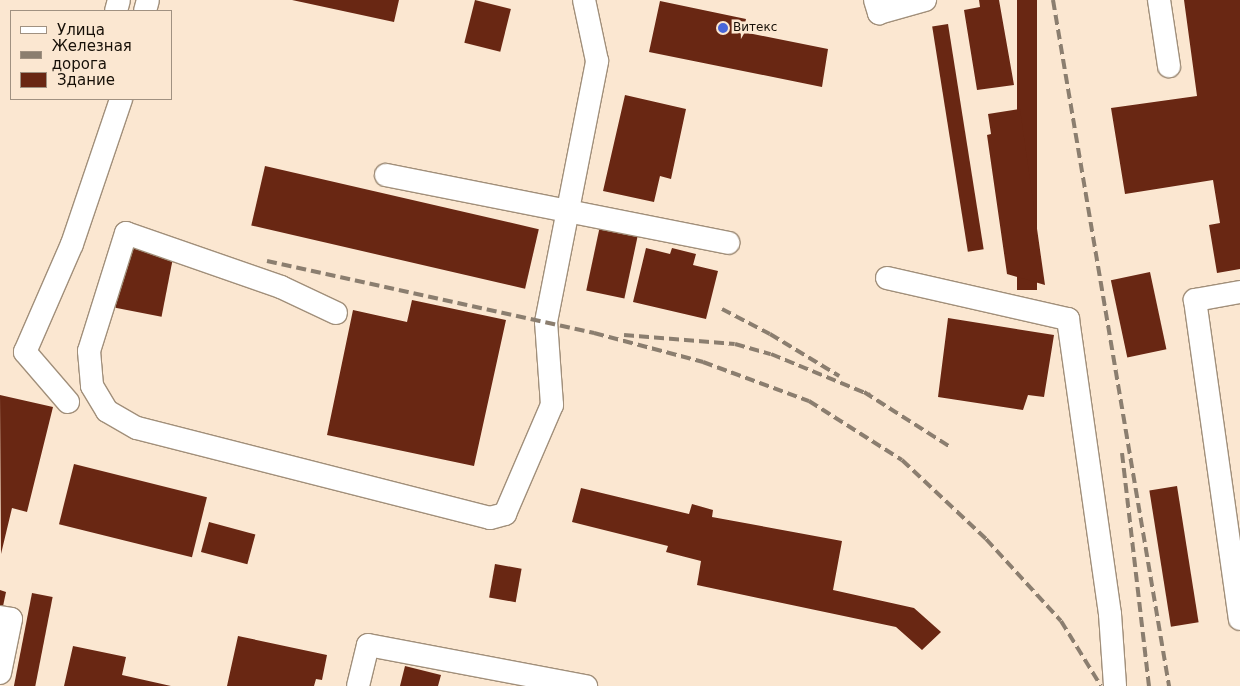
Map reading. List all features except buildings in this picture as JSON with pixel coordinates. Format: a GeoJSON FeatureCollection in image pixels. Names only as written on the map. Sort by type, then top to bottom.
{"type":"FeatureCollection","features":[{"type":"Feature","properties":{"kind":"lane"},"geometry":{"type":"LineString","coordinates":[[336,312],[281,287],[126,233],[89,351],[92,386],[107,411],[137,428],[490,518],[505,514],[552,405],[546,322],[597,61],[584,0]]}},
{"type":"Feature","properties":{"kind":"lane"},"geometry":{"type":"LineString","coordinates":[[875,0],[879,13],[926,0]]}},
{"type":"Feature","properties":{"kind":"lane"},"geometry":{"type":"LineString","coordinates":[[1159,0],[1169,66]]}},
{"type":"Feature","properties":{"kind":"lane"},"geometry":{"type":"LineString","coordinates":[[68,402],[25,352],[72,244],[121,100]]}},
{"type":"Feature","properties":{"kind":"lane"},"geometry":{"type":"LineString","coordinates":[[386,175],[728,243]]}},
{"type":"Feature","properties":{"kind":"lane"},"geometry":{"type":"LineString","coordinates":[[888,278],[1068,319],[1110,614],[1115,686]]}},
{"type":"Feature","properties":{"kind":"lane"},"geometry":{"type":"LineString","coordinates":[[1240,292],[1195,300],[1240,619]]}},
{"type":"Feature","properties":{"kind":"lane"},"geometry":{"type":"LineString","coordinates":[[0,616],[11,619],[0,672]]}},
{"type":"Feature","properties":{"kind":"lane"},"geometry":{"type":"LineString","coordinates":[[358,686],[368,645],[586,686]]}},
{"type":"Feature","properties":{"kind":"railway"},"geometry":{"type":"LineString","coordinates":[[1053,0],[1169,686]]}},
{"type":"Feature","properties":{"kind":"railway"},"geometry":{"type":"LineString","coordinates":[[267,261],[594,333],[703,362],[809,401],[902,460],[986,539],[1061,621],[1101,686]]}},
{"type":"Feature","properties":{"kind":"railway"},"geometry":{"type":"LineString","coordinates":[[722,309],[770,334],[839,376]]}},
{"type":"Feature","properties":{"kind":"railway"},"geometry":{"type":"LineString","coordinates":[[624,335],[735,344],[771,354],[870,395]]}},
{"type":"Feature","properties":{"kind":"railway"},"geometry":{"type":"LineString","coordinates":[[864,392],[952,448]]}},
{"type":"Feature","properties":{"kind":"railway"},"geometry":{"type":"LineString","coordinates":[[1122,453],[1149,686]]}},
{"type":"Feature","properties":{"kind":"place","name":"Витекс"},"geometry":{"type":"Point","coordinates":[723,28]}}]}
